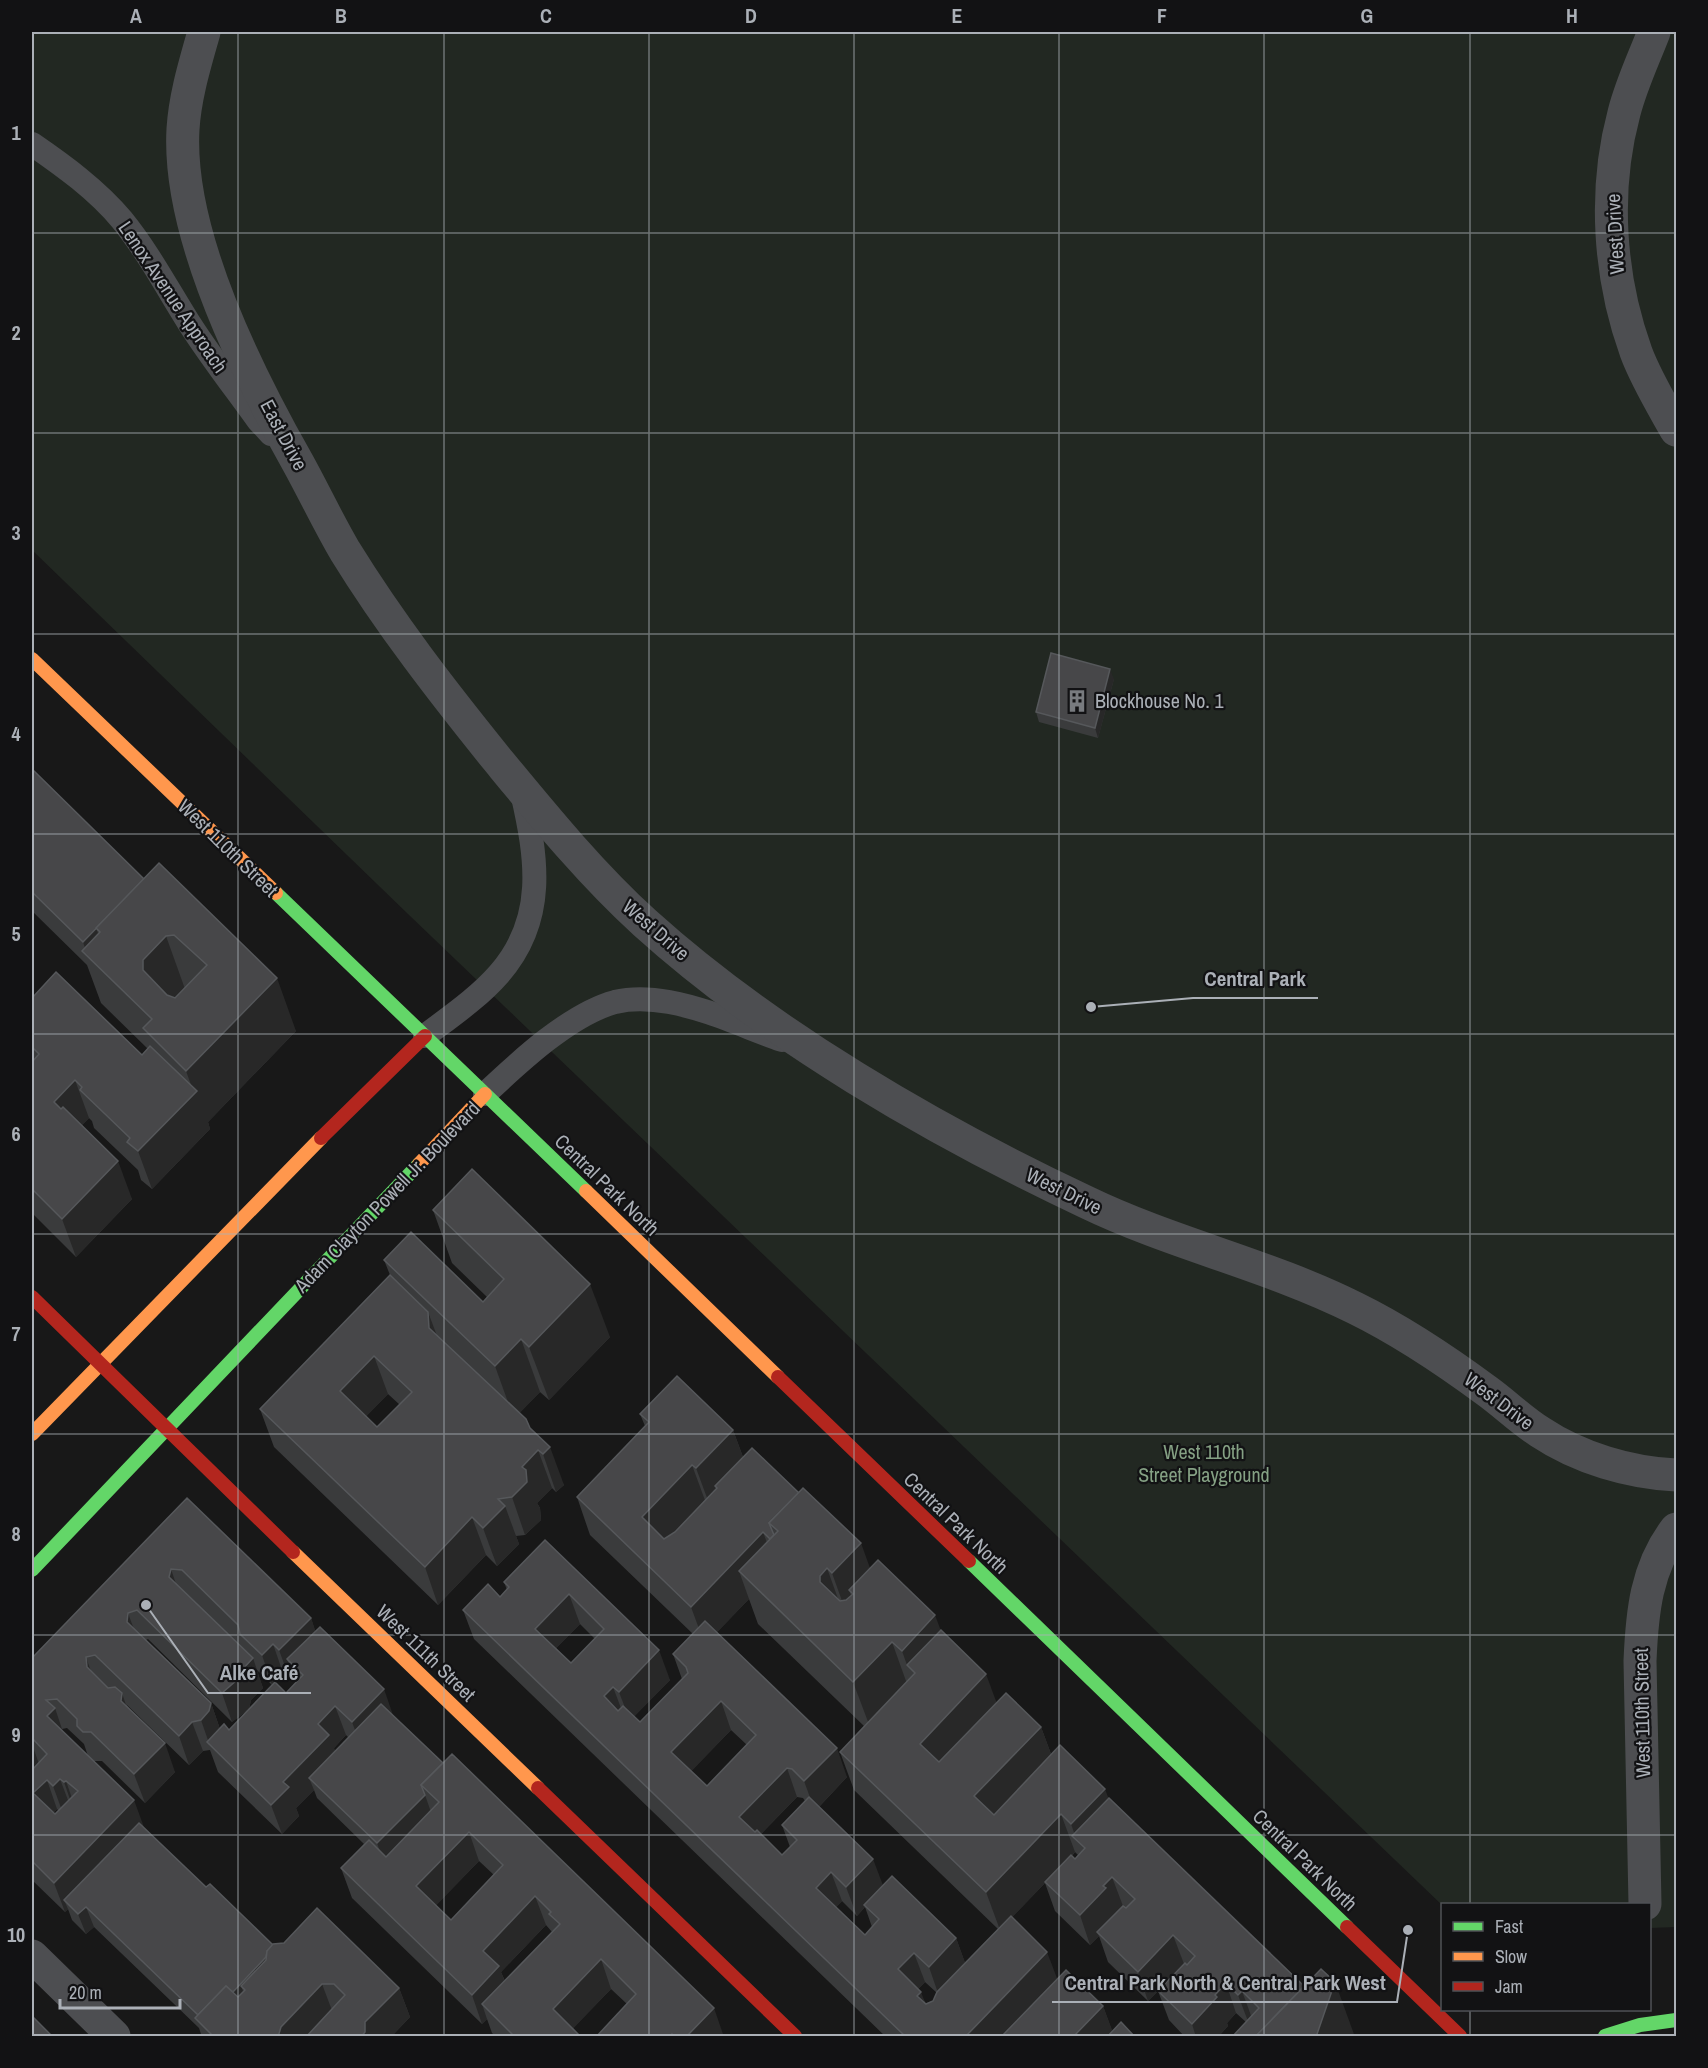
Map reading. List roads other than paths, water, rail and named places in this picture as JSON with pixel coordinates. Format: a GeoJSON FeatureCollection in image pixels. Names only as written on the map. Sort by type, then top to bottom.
{"type":"FeatureCollection","features":[{"type":"Feature","properties":{"kind":"main road","name":"West 110th Street"},"geometry":{"type":"LineString","coordinates":[[32,659],[425,1036]]}},
{"type":"Feature","properties":{"kind":"main road","name":"Central Park North"},"geometry":{"type":"LineString","coordinates":[[425,1036],[1460,2037]]}},
{"type":"Feature","properties":{"kind":"main road"},"geometry":{"type":"LineString","coordinates":[[32,1434],[291,1167],[425,1036]]}},
{"type":"Feature","properties":{"kind":"main road","name":"Adam Clayton Powell Jr. Boulevard"},"geometry":{"type":"LineString","coordinates":[[32,1570],[485,1094]]}},
{"type":"Feature","properties":{"kind":"main road","name":"West 111th Street"},"geometry":{"type":"LineString","coordinates":[[32,1297],[795,2037]]}},
{"type":"Feature","properties":{"kind":"main road"},"geometry":{"type":"LineString","coordinates":[[1605,2037],[1626,2027],[1651,2021],[1677,2020]]}},
{"type":"Feature","properties":{"kind":"street","name":"East Drive"},"geometry":{"type":"LineString","coordinates":[[204,32],[191,80],[183,130],[183,155],[193,220],[218,296],[236,341],[285,441],[342,546],[392,622],[452,704],[521,788]]}},
{"type":"Feature","properties":{"kind":"street","name":"West Drive"},"geometry":{"type":"LineString","coordinates":[[1654,32],[1633,85],[1617,145],[1613,177],[1612,240],[1620,298],[1637,353],[1677,430]]}},
{"type":"Feature","properties":{"kind":"street","name":"West Drive"},"geometry":{"type":"LineString","coordinates":[[521,788],[602,881],[647,924],[732,993],[818,1053],[924,1117],[992,1155],[1133,1224],[1290,1280],[1362,1311],[1423,1347],[1540,1432],[1562,1445],[1641,1472],[1677,1475]]}},
{"type":"Feature","properties":{"kind":"street","name":"West 110th Street"},"geometry":{"type":"LineString","coordinates":[[1645,1903],[1641,1629],[1648,1583],[1662,1550],[1677,1529]]}},
{"type":"Feature","properties":{"kind":"street"},"geometry":{"type":"LineString","coordinates":[[32,1956],[114,2037]]}},
{"type":"Feature","properties":{"kind":"lane","name":"Lenox Avenue Approach"},"geometry":{"type":"LineString","coordinates":[[32,144],[74,174],[121,219],[163,278],[189,323],[251,411],[299,465]]}},
{"type":"Feature","properties":{"kind":"lane"},"geometry":{"type":"LineString","coordinates":[[425,1036],[477,995],[498,975],[520,942],[528,925],[536,883],[535,858],[521,788]]}},
{"type":"Feature","properties":{"kind":"lane","name":"Adam Clayton Powell Jr. Boulevard"},"geometry":{"type":"LineString","coordinates":[[485,1094],[510,1070],[560,1032],[585,1015],[615,1002],[650,1000],[686,1006],[818,1053]]}},
{"type":"Feature","properties":{"kind":"place","name":"Blockhouse No. 1"},"geometry":{"type":"Point","coordinates":[1077,701]}},
{"type":"Feature","properties":{"kind":"place","name":"Central Park"},"geometry":{"type":"Point","coordinates":[1091,1007]}},
{"type":"Feature","properties":{"kind":"place","name":"Alke Café"},"geometry":{"type":"Point","coordinates":[146,1605]}},
{"type":"Feature","properties":{"kind":"place","name":"Central Park North & Central Park West"},"geometry":{"type":"Point","coordinates":[1408,1930]}},
{"type":"Feature","properties":{"kind":"park label","name":"West 110th Street Playground"},"geometry":{"type":"Point","coordinates":[1204,1464]}}]}
